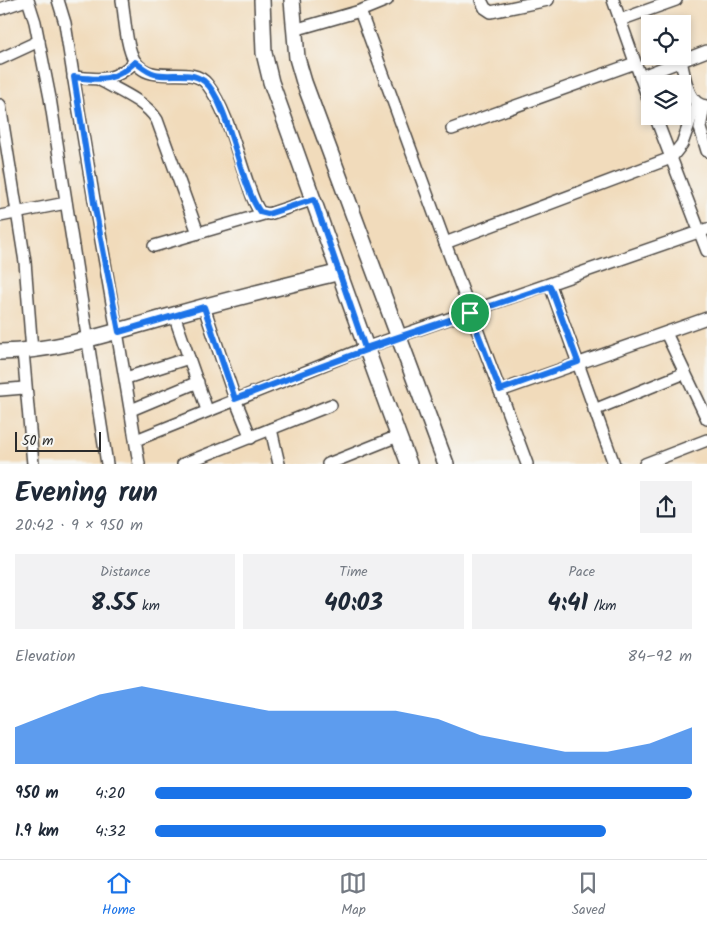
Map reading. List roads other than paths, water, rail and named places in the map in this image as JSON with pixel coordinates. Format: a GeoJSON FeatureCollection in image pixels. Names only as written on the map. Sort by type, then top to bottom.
{"type":"FeatureCollection","features":[{"type":"Feature","properties":{"kind":"street"},"geometry":{"type":"LineString","coordinates":[[0,9],[27,0],[39,40],[106,464]]}},
{"type":"Feature","properties":{"kind":"street"},"geometry":{"type":"LineString","coordinates":[[58,0],[65,23],[94,203],[119,332],[139,464]]}},
{"type":"Feature","properties":{"kind":"street"},"geometry":{"type":"LineString","coordinates":[[122,0],[130,53],[135,62],[146,71],[157,75],[188,75],[198,77],[206,83],[221,110],[256,208],[264,214]]}},
{"type":"Feature","properties":{"kind":"street"},"geometry":{"type":"LineString","coordinates":[[262,0],[264,53],[271,82],[340,272],[365,348],[409,464]]}},
{"type":"Feature","properties":{"kind":"street"},"geometry":{"type":"LineString","coordinates":[[292,0],[297,58],[304,82],[446,464]]}},
{"type":"Feature","properties":{"kind":"street"},"geometry":{"type":"LineString","coordinates":[[294,30],[386,0]]}},
{"type":"Feature","properties":{"kind":"street"},"geometry":{"type":"LineString","coordinates":[[481,0],[485,8],[491,12],[548,0]]}},
{"type":"Feature","properties":{"kind":"street"},"geometry":{"type":"LineString","coordinates":[[613,0],[640,77],[669,65]]}},
{"type":"Feature","properties":{"kind":"street"},"geometry":{"type":"LineString","coordinates":[[620,20],[676,0]]}},
{"type":"Feature","properties":{"kind":"street"},"geometry":{"type":"LineString","coordinates":[[366,6],[445,243],[527,464]]}},
{"type":"Feature","properties":{"kind":"street"},"geometry":{"type":"LineString","coordinates":[[0,59],[39,40]]}},
{"type":"Feature","properties":{"kind":"street"},"geometry":{"type":"LineString","coordinates":[[691,57],[707,51]]}},
{"type":"Feature","properties":{"kind":"street"},"geometry":{"type":"LineString","coordinates":[[74,77],[100,80],[115,77],[135,62]]}},
{"type":"Feature","properties":{"kind":"street"},"geometry":{"type":"LineString","coordinates":[[452,129],[635,62]]}},
{"type":"Feature","properties":{"kind":"street"},"geometry":{"type":"LineString","coordinates":[[682,65],[692,98],[702,106]]}},
{"type":"Feature","properties":{"kind":"street"},"geometry":{"type":"LineString","coordinates":[[100,80],[152,112],[157,120],[198,233]]}},
{"type":"Feature","properties":{"kind":"street"},"geometry":{"type":"LineString","coordinates":[[0,105],[25,262],[28,351],[24,388],[33,464]]}},
{"type":"Feature","properties":{"kind":"street"},"geometry":{"type":"LineString","coordinates":[[445,243],[671,158],[682,144],[702,106]]}},
{"type":"Feature","properties":{"kind":"street"},"geometry":{"type":"LineString","coordinates":[[702,106],[700,128],[707,151]]}},
{"type":"Feature","properties":{"kind":"street"},"geometry":{"type":"LineString","coordinates":[[658,125],[703,230],[707,251]]}},
{"type":"Feature","properties":{"kind":"street"},"geometry":{"type":"LineString","coordinates":[[154,246],[314,199]]}},
{"type":"Feature","properties":{"kind":"street"},"geometry":{"type":"LineString","coordinates":[[0,216],[66,204]]}},
{"type":"Feature","properties":{"kind":"street"},"geometry":{"type":"LineString","coordinates":[[136,440],[365,348],[550,286],[703,230]]}},
{"type":"Feature","properties":{"kind":"street"},"geometry":{"type":"LineString","coordinates":[[0,348],[0,352],[28,351],[87,340],[174,315],[340,272]]}},
{"type":"Feature","properties":{"kind":"street"},"geometry":{"type":"LineString","coordinates":[[550,286],[614,464]]}},
{"type":"Feature","properties":{"kind":"street"},"geometry":{"type":"LineString","coordinates":[[204,307],[235,399],[251,438]]}},
{"type":"Feature","properties":{"kind":"street"},"geometry":{"type":"LineString","coordinates":[[174,315],[207,410]]}},
{"type":"Feature","properties":{"kind":"street"},"geometry":{"type":"LineString","coordinates":[[500,390],[707,318]]}},
{"type":"Feature","properties":{"kind":"street"},"geometry":{"type":"LineString","coordinates":[[666,333],[707,419]]}},
{"type":"Feature","properties":{"kind":"street"},"geometry":{"type":"LineString","coordinates":[[126,378],[189,358]]}},
{"type":"Feature","properties":{"kind":"street"},"geometry":{"type":"LineString","coordinates":[[594,410],[684,374]]}},
{"type":"Feature","properties":{"kind":"street"},"geometry":{"type":"LineString","coordinates":[[131,410],[198,382]]}},
{"type":"Feature","properties":{"kind":"street"},"geometry":{"type":"LineString","coordinates":[[0,390],[24,388]]}},
{"type":"Feature","properties":{"kind":"street"},"geometry":{"type":"LineString","coordinates":[[183,464],[331,405]]}},
{"type":"Feature","properties":{"kind":"street"},"geometry":{"type":"LineString","coordinates":[[271,429],[279,464]]}},
{"type":"Feature","properties":{"kind":"street"},"geometry":{"type":"LineString","coordinates":[[328,464],[398,436]]}},
{"type":"Feature","properties":{"kind":"street"},"geometry":{"type":"LineString","coordinates":[[645,464],[707,441]]}}]}
